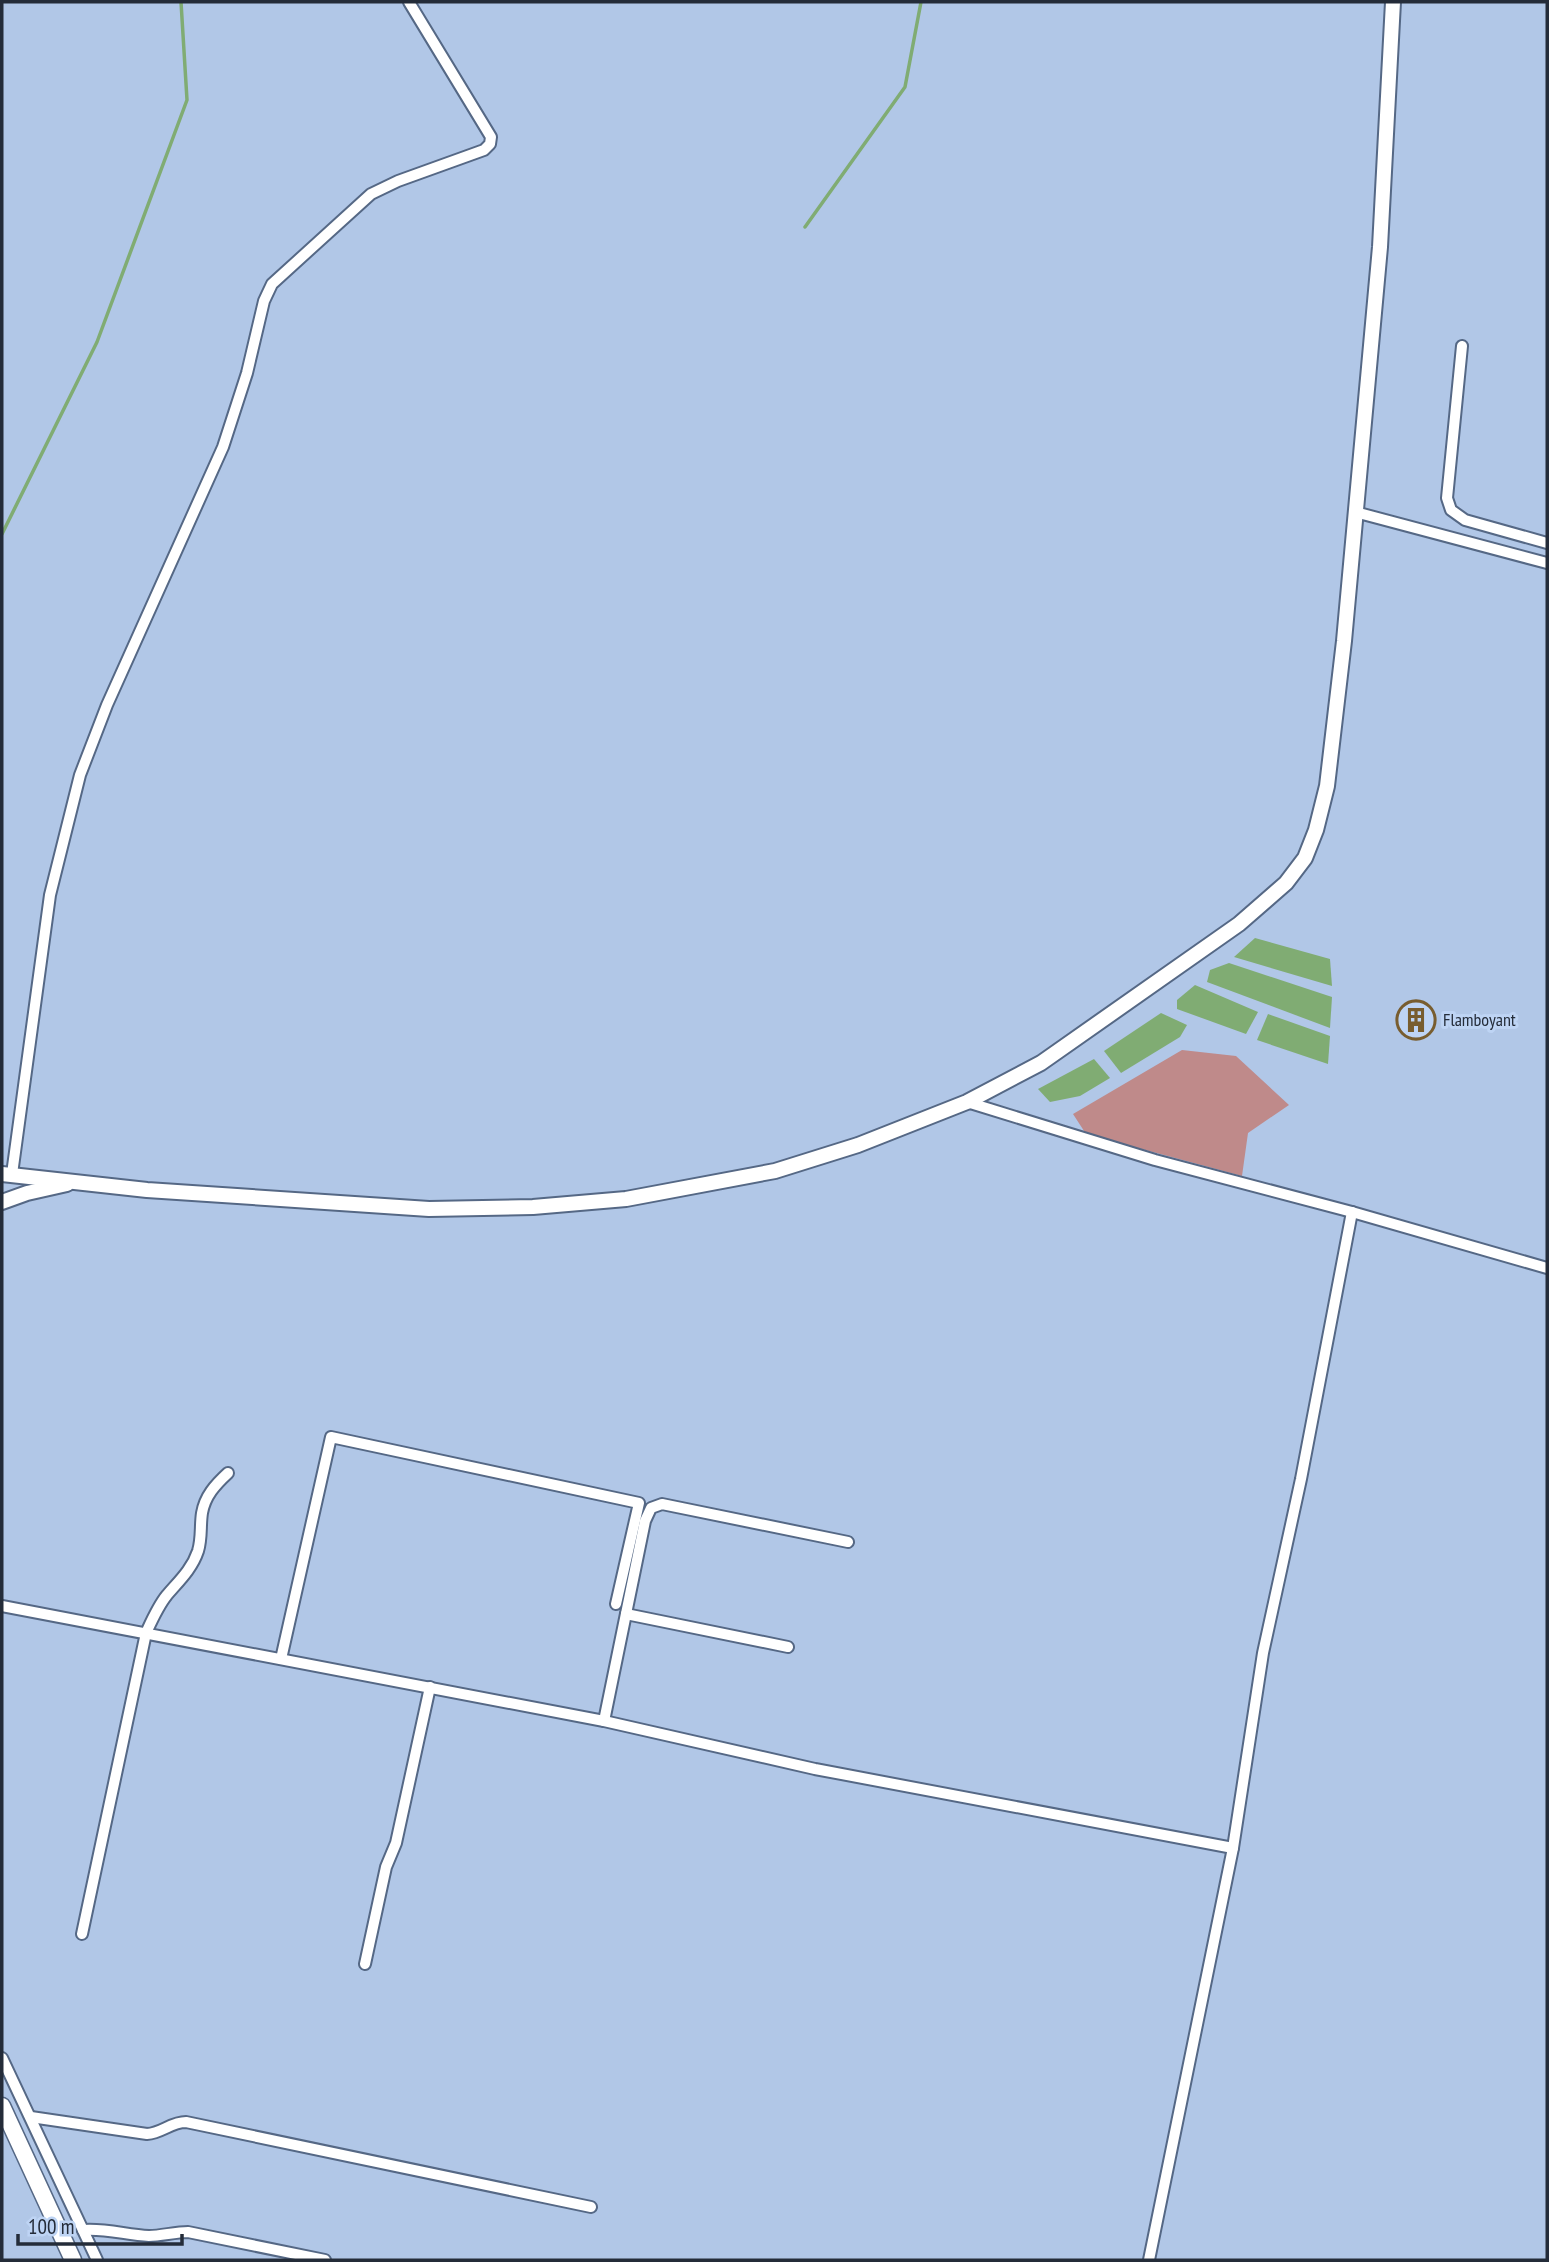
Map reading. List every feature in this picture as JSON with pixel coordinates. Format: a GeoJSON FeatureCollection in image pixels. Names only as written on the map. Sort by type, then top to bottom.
{"type":"FeatureCollection","features":[{"type":"Feature","properties":{"kind":"main road"},"geometry":{"type":"LineString","coordinates":[[2,2106],[73,2260]]}},
{"type":"Feature","properties":{"kind":"street"},"geometry":{"type":"LineString","coordinates":[[7,1174],[50,895],[80,775],[107,705],[223,447],[247,373],[264,301],[272,284],[371,194],[398,181],[484,150],[490,144],[491,137],[409,2]]}},
{"type":"Feature","properties":{"kind":"street"},"geometry":{"type":"LineString","coordinates":[[7,1174],[75,1182],[429,1209],[533,1207],[626,1199],[775,1171],[858,1144],[967,1102],[1041,1063],[1228,932],[1286,883],[1305,858],[1316,830],[1327,786],[1344,640],[1380,247],[1393,2]]}},
{"type":"Feature","properties":{"kind":"street"},"geometry":{"type":"LineString","coordinates":[[1462,346],[1447,498],[1451,510],[1465,520],[1547,543]]}},
{"type":"Feature","properties":{"kind":"street"},"geometry":{"type":"LineString","coordinates":[[1355,512],[1547,563]]}},
{"type":"Feature","properties":{"kind":"street"},"geometry":{"type":"LineString","coordinates":[[1504,552],[1508,533]]}},
{"type":"Feature","properties":{"kind":"street"},"geometry":{"type":"LineString","coordinates":[[967,1102],[1155,1160],[1352,1212],[1547,1268]]}},
{"type":"Feature","properties":{"kind":"street"},"geometry":{"type":"LineString","coordinates":[[7,1174],[23,1184],[18,1197]]}},
{"type":"Feature","properties":{"kind":"street"},"geometry":{"type":"LineString","coordinates":[[2,1202],[75,1182]]}},
{"type":"Feature","properties":{"kind":"street"},"geometry":{"type":"LineString","coordinates":[[1149,2260],[1233,1848],[1263,1653],[1301,1479],[1352,1212]]}},
{"type":"Feature","properties":{"kind":"street"},"geometry":{"type":"LineString","coordinates":[[281,1659],[331,1437],[639,1503],[616,1604]]}},
{"type":"Feature","properties":{"kind":"street"},"geometry":{"type":"LineString","coordinates":[[82,1934],[146,1633],[165,1598],[193,1562],[201,1538],[206,1499],[213,1487],[228,1473]]}},
{"type":"Feature","properties":{"kind":"street"},"geometry":{"type":"LineString","coordinates":[[604,1721],[645,1521],[652,1508],[657,1505],[848,1542]]}},
{"type":"Feature","properties":{"kind":"street"},"geometry":{"type":"LineString","coordinates":[[2,1606],[604,1721],[815,1769],[1233,1848]]}},
{"type":"Feature","properties":{"kind":"street"},"geometry":{"type":"LineString","coordinates":[[626,1614],[788,1647]]}},
{"type":"Feature","properties":{"kind":"street"},"geometry":{"type":"LineString","coordinates":[[365,1964],[386,1867],[396,1843],[429,1687]]}},
{"type":"Feature","properties":{"kind":"street"},"geometry":{"type":"LineString","coordinates":[[2,2058],[97,2260]]}},
{"type":"Feature","properties":{"kind":"street"},"geometry":{"type":"LineString","coordinates":[[31,2117],[147,2134],[161,2132],[179,2122],[186,2122],[591,2207]]}},
{"type":"Feature","properties":{"kind":"street"},"geometry":{"type":"LineString","coordinates":[[83,2230],[152,2236],[168,2232],[188,2232],[325,2260]]}},
{"type":"Feature","properties":{"kind":"shaded area"},"geometry":{"type":"Polygon","coordinates":[[[1255,938],[1330,959],[1332,986],[1234,957],[1255,938]]]}},
{"type":"Feature","properties":{"kind":"shaded area"},"geometry":{"type":"Polygon","coordinates":[[[1229,963],[1332,997],[1330,1028],[1207,982],[1210,970],[1229,963]]]}},
{"type":"Feature","properties":{"kind":"shaded area"},"geometry":{"type":"Polygon","coordinates":[[[1195,985],[1258,1012],[1246,1034],[1177,1009],[1177,1000],[1195,985]]]}},
{"type":"Feature","properties":{"kind":"shaded area"},"geometry":{"type":"Polygon","coordinates":[[[1161,1013],[1187,1025],[1180,1037],[1121,1073],[1104,1051],[1161,1013]]]}},
{"type":"Feature","properties":{"kind":"shaded area"},"geometry":{"type":"Polygon","coordinates":[[[1268,1014],[1330,1036],[1328,1064],[1257,1040],[1268,1014]]]}},
{"type":"Feature","properties":{"kind":"shaded area"},"geometry":{"type":"Polygon","coordinates":[[[1182,1050],[1236,1056],[1289,1105],[1248,1133],[1242,1176],[1086,1134],[1073,1114],[1182,1050]]]}},
{"type":"Feature","properties":{"kind":"shaded area"},"geometry":{"type":"Polygon","coordinates":[[[1094,1059],[1110,1078],[1080,1096],[1050,1102],[1038,1089],[1094,1059]]]}},
{"type":"Feature","properties":{"kind":"waterway"},"geometry":{"type":"LineString","coordinates":[[2,534],[97,342],[187,100],[181,2]]}},
{"type":"Feature","properties":{"kind":"waterway"},"geometry":{"type":"LineString","coordinates":[[805,227],[905,87],[921,2]]}},
{"type":"Feature","properties":{"kind":"place","name":"Flamboyant"},"geometry":{"type":"Point","coordinates":[1416,1020]}}]}
